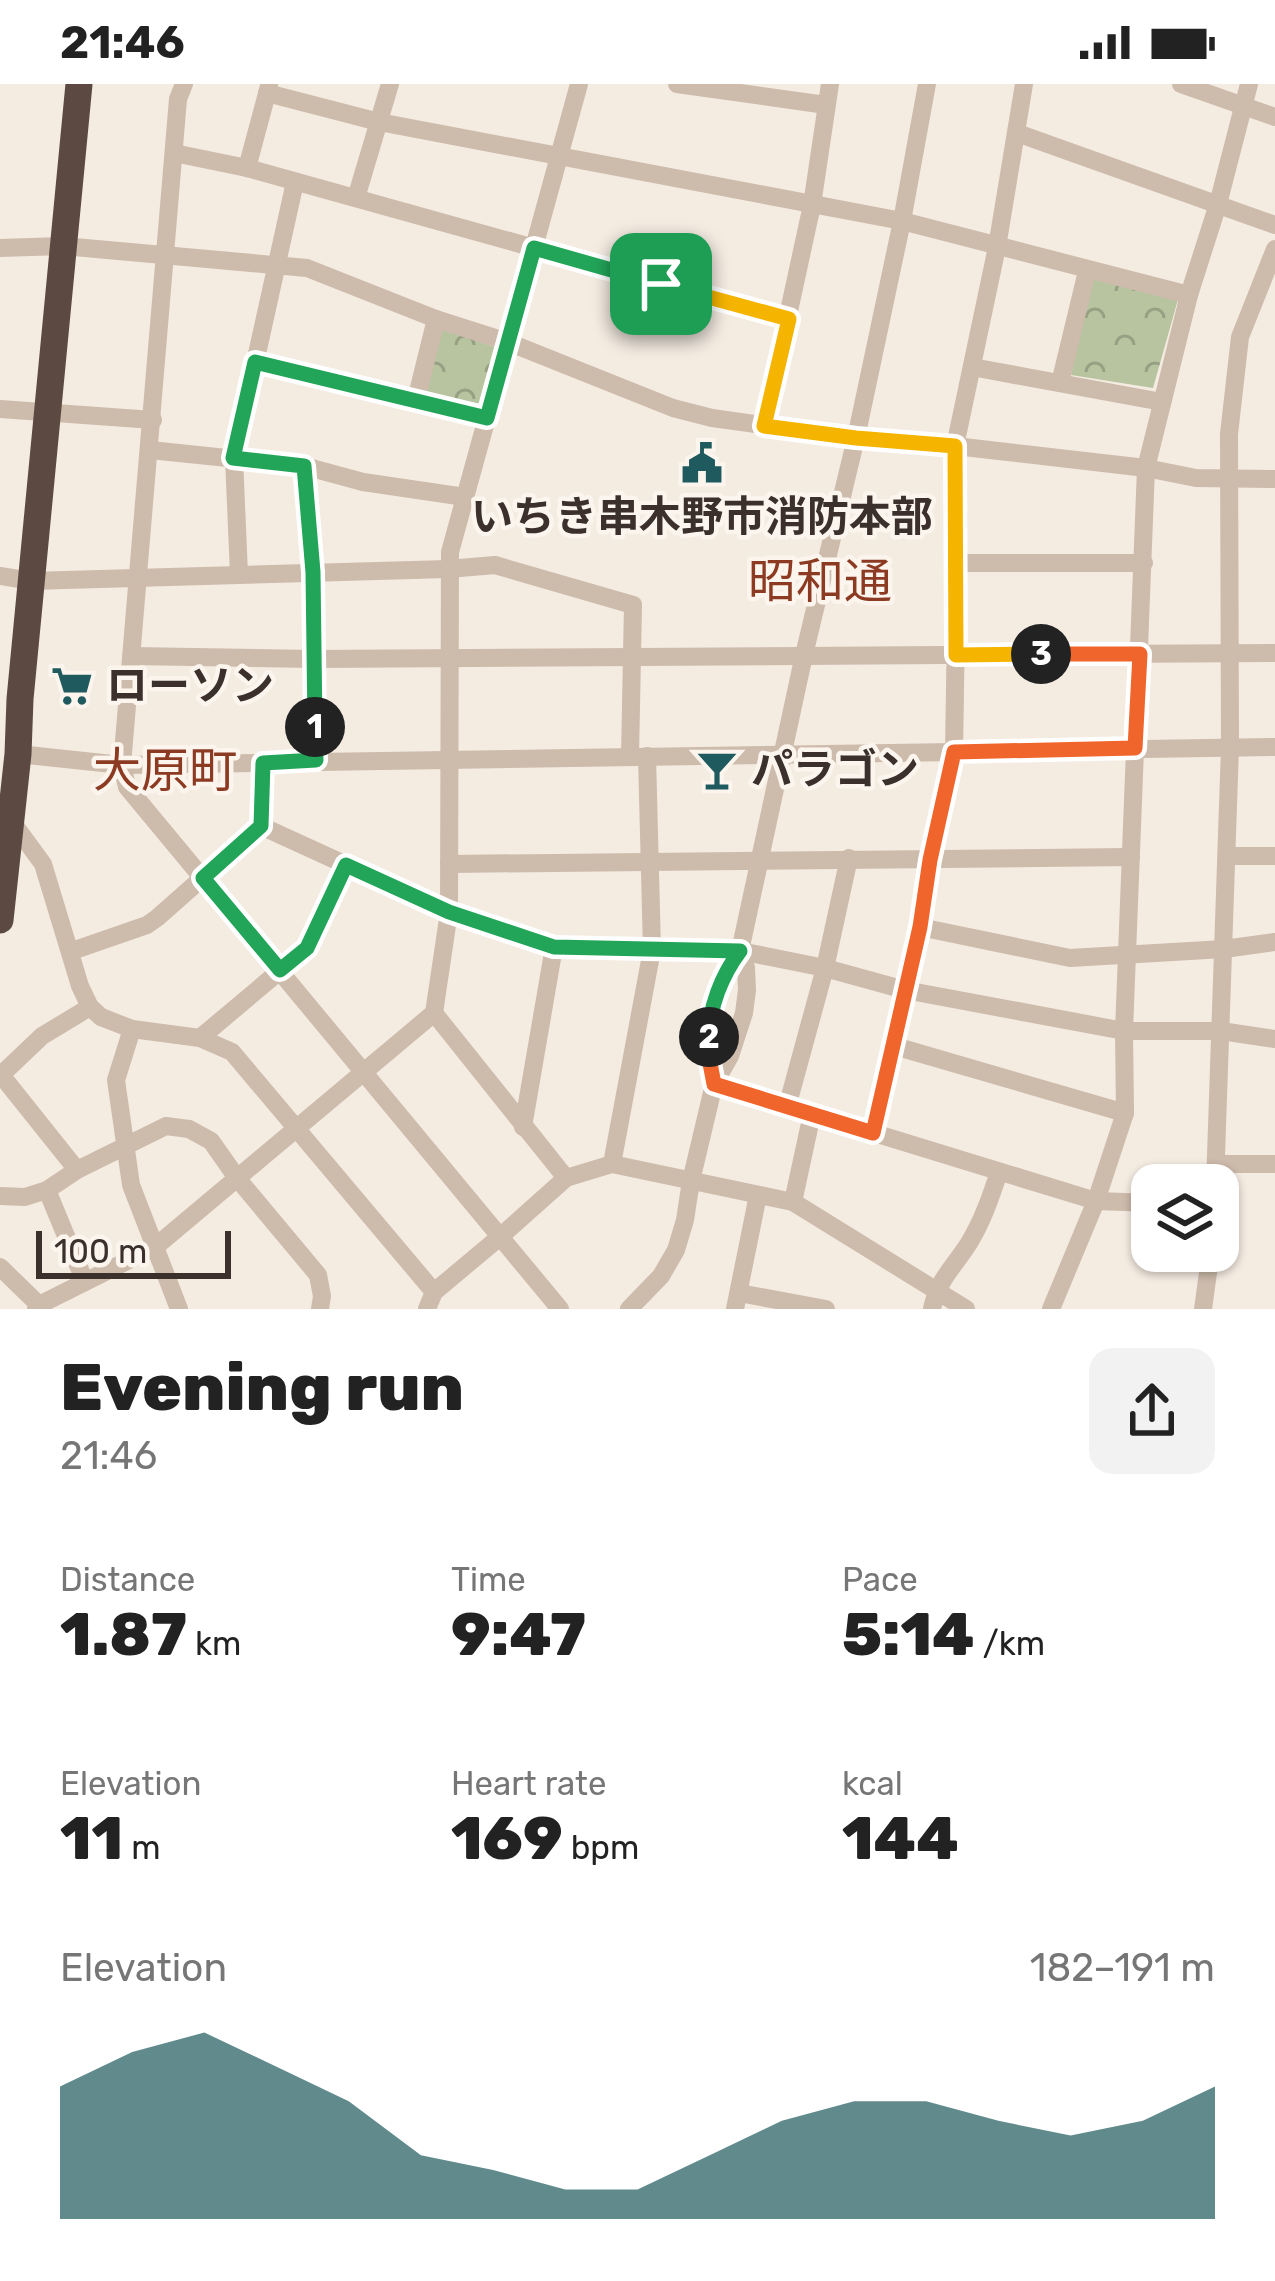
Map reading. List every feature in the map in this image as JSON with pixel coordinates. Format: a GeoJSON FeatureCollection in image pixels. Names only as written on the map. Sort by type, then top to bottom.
{"type":"FeatureCollection","features":[{"type":"Feature","properties":{"kind":"highway"},"geometry":{"type":"LineString","coordinates":[[0,920],[79,84]]}},
{"type":"Feature","properties":{"kind":"street"},"geometry":{"type":"LineString","coordinates":[[184,84],[178,99],[122,765],[127,787],[560,1309]]}},
{"type":"Feature","properties":{"kind":"street"},"geometry":{"type":"LineString","coordinates":[[356,198],[390,84]]}},
{"type":"Feature","properties":{"kind":"street"},"geometry":{"type":"LineString","coordinates":[[0,1268],[37,1307],[155,1247],[434,1013],[449,912],[450,552],[579,84]]}},
{"type":"Feature","properties":{"kind":"street"},"geometry":{"type":"LineString","coordinates":[[677,84],[826,105]]}},
{"type":"Feature","properties":{"kind":"street"},"geometry":{"type":"LineString","coordinates":[[764,426],[812,205],[830,84]]}},
{"type":"Feature","properties":{"kind":"street"},"geometry":{"type":"LineString","coordinates":[[714,1084],[709,1026],[727,969],[740,951],[856,438],[927,84]]}},
{"type":"Feature","properties":{"kind":"street"},"geometry":{"type":"LineString","coordinates":[[873,1133],[954,752],[955,446],[997,247],[1024,84]]}},
{"type":"Feature","properties":{"kind":"street"},"geometry":{"type":"LineString","coordinates":[[1181,84],[1275,117]]}},
{"type":"Feature","properties":{"kind":"street"},"geometry":{"type":"LineString","coordinates":[[1051,1309],[1096,1201],[1125,1113],[1124,1031],[1146,468],[1249,84]]}},
{"type":"Feature","properties":{"kind":"street"},"geometry":{"type":"LineString","coordinates":[[248,168],[268,88],[379,122],[902,221],[1189,296]]}},
{"type":"Feature","properties":{"kind":"street"},"geometry":{"type":"LineString","coordinates":[[1017,133],[1275,225]]}},
{"type":"Feature","properties":{"kind":"street"},"geometry":{"type":"LineString","coordinates":[[174,153],[248,168],[789,319]]}},
{"type":"Feature","properties":{"kind":"street"},"geometry":{"type":"LineString","coordinates":[[238,574],[233,458],[295,182]]}},
{"type":"Feature","properties":{"kind":"street"},"geometry":{"type":"LineString","coordinates":[[0,248],[63,246],[307,268],[673,408],[764,426],[1146,468],[1196,478],[1275,479]]}},
{"type":"Feature","properties":{"kind":"street"},"geometry":{"type":"LineString","coordinates":[[1275,249],[1240,337],[1229,434],[1230,747],[1217,1164],[1275,1163]]}},
{"type":"Feature","properties":{"kind":"street"},"geometry":{"type":"LineString","coordinates":[[1060,383],[1087,271]]}},
{"type":"Feature","properties":{"kind":"street"},"geometry":{"type":"LineString","coordinates":[[416,400],[436,319]]}},
{"type":"Feature","properties":{"kind":"street"},"geometry":{"type":"LineString","coordinates":[[255,362],[487,418]]}},
{"type":"Feature","properties":{"kind":"street"},"geometry":{"type":"LineString","coordinates":[[972,367],[1162,402]]}},
{"type":"Feature","properties":{"kind":"street"},"geometry":{"type":"LineString","coordinates":[[0,409],[153,420]]}},
{"type":"Feature","properties":{"kind":"street"},"geometry":{"type":"LineString","coordinates":[[151,450],[304,466],[363,482],[464,497]]}},
{"type":"Feature","properties":{"kind":"street"},"geometry":{"type":"LineString","coordinates":[[304,466],[313,572],[316,760]]}},
{"type":"Feature","properties":{"kind":"street"},"geometry":{"type":"LineString","coordinates":[[957,563],[1144,563]]}},
{"type":"Feature","properties":{"kind":"street"},"geometry":{"type":"LineString","coordinates":[[0,576],[32,581],[495,565],[633,605],[639,756],[652,862],[652,950],[612,1164]]}},
{"type":"Feature","properties":{"kind":"street"},"geometry":{"type":"LineString","coordinates":[[132,656],[1275,653]]}},
{"type":"Feature","properties":{"kind":"street"},"geometry":{"type":"LineString","coordinates":[[18,754],[122,765],[1275,747]]}},
{"type":"Feature","properties":{"kind":"street"},"geometry":{"type":"LineString","coordinates":[[72,952],[147,925],[261,826],[263,763]]}},
{"type":"Feature","properties":{"kind":"street"},"geometry":{"type":"LineString","coordinates":[[10,819],[43,864],[90,1007],[101,1017],[132,1029],[200,1038],[232,1052],[430,1300],[566,1178],[612,1164],[793,1202],[934,1299],[966,1309]]}},
{"type":"Feature","properties":{"kind":"street"},"geometry":{"type":"LineString","coordinates":[[261,826],[449,912],[554,947],[740,951],[905,990],[1124,1031],[1221,1031],[1275,1039]]}},
{"type":"Feature","properties":{"kind":"street"},"geometry":{"type":"LineString","coordinates":[[1227,856],[1275,856]]}},
{"type":"Feature","properties":{"kind":"street"},"geometry":{"type":"LineString","coordinates":[[449,864],[1131,857]]}},
{"type":"Feature","properties":{"kind":"street"},"geometry":{"type":"LineString","coordinates":[[787,1107],[849,858]]}},
{"type":"Feature","properties":{"kind":"street"},"geometry":{"type":"LineString","coordinates":[[200,1038],[307,948],[346,865]]}},
{"type":"Feature","properties":{"kind":"street"},"geometry":{"type":"LineString","coordinates":[[920,927],[1070,958],[1275,943]]}},
{"type":"Feature","properties":{"kind":"street"},"geometry":{"type":"LineString","coordinates":[[523,1127],[554,947]]}},
{"type":"Feature","properties":{"kind":"street"},"geometry":{"type":"LineString","coordinates":[[628,1309],[661,1276],[686,1220],[714,1084],[730,1056],[744,1012],[746,968],[740,951]]}},
{"type":"Feature","properties":{"kind":"street"},"geometry":{"type":"LineString","coordinates":[[77,1170],[1,1076],[42,1036],[90,1007]]}},
{"type":"Feature","properties":{"kind":"street"},"geometry":{"type":"LineString","coordinates":[[434,1013],[566,1178]]}},
{"type":"Feature","properties":{"kind":"street"},"geometry":{"type":"LineString","coordinates":[[132,1029],[116,1080],[130,1185],[180,1309]]}},
{"type":"Feature","properties":{"kind":"street"},"geometry":{"type":"LineString","coordinates":[[891,1045],[1125,1113]]}},
{"type":"Feature","properties":{"kind":"street"},"geometry":{"type":"LineString","coordinates":[[714,1084],[1096,1201],[1131,1202]]}},
{"type":"Feature","properties":{"kind":"street"},"geometry":{"type":"LineString","coordinates":[[793,1202],[812,1114]]}},
{"type":"Feature","properties":{"kind":"street"},"geometry":{"type":"LineString","coordinates":[[1,1199],[47,1190],[166,1126],[189,1129],[211,1141],[318,1274],[320,1309]]}},
{"type":"Feature","properties":{"kind":"street"},"geometry":{"type":"LineString","coordinates":[[934,1299],[988,1206],[999,1172]]}},
{"type":"Feature","properties":{"kind":"street"},"geometry":{"type":"LineString","coordinates":[[47,1190],[85,1282]]}},
{"type":"Feature","properties":{"kind":"street"},"geometry":{"type":"LineString","coordinates":[[758,1195],[737,1301],[826,1309]]}},
{"type":"Feature","properties":{"kind":"street"},"geometry":{"type":"LineString","coordinates":[[1203,1309],[1207,1272]]}},
{"type":"Feature","properties":{"kind":"green space"},"geometry":{"type":"Polygon","coordinates":[[[1092,273],[1179,296],[1153,388],[1071,375],[1092,273]]]}},
{"type":"Feature","properties":{"kind":"green space"},"geometry":{"type":"Polygon","coordinates":[[[442,328],[494,347],[497,357],[483,407],[477,410],[427,398],[423,392],[442,328]]]}},
{"type":"Feature","properties":{"kind":"place","name":"いちき串木野市消防本部"},"geometry":{"type":"Point","coordinates":[702,463]}},
{"type":"Feature","properties":{"kind":"place","name":"ローソン"},"geometry":{"type":"Point","coordinates":[72,686]}},
{"type":"Feature","properties":{"kind":"place","name":"パラゴン"},"geometry":{"type":"Point","coordinates":[717,770]}},
{"type":"Feature","properties":{"kind":"district","name":"昭和通"},"geometry":{"type":"Point","coordinates":[820,581]}},
{"type":"Feature","properties":{"kind":"district","name":"大原町"},"geometry":{"type":"Point","coordinates":[165,770]}},
{"type":"Feature","properties":{"kind":"route"},"geometry":{"type":"LineString","coordinates":[[534,248],[661,284],[789,319],[764,426],[955,446],[956,655],[1140,654],[1135,748],[954,752],[873,1133],[714,1084],[709,1026],[727,969],[740,951],[554,947],[449,912],[346,865],[307,948],[280,970],[203,878],[261,826],[263,763],[316,760],[313,572],[304,466],[233,458],[255,362],[487,418],[534,248]]}}]}
